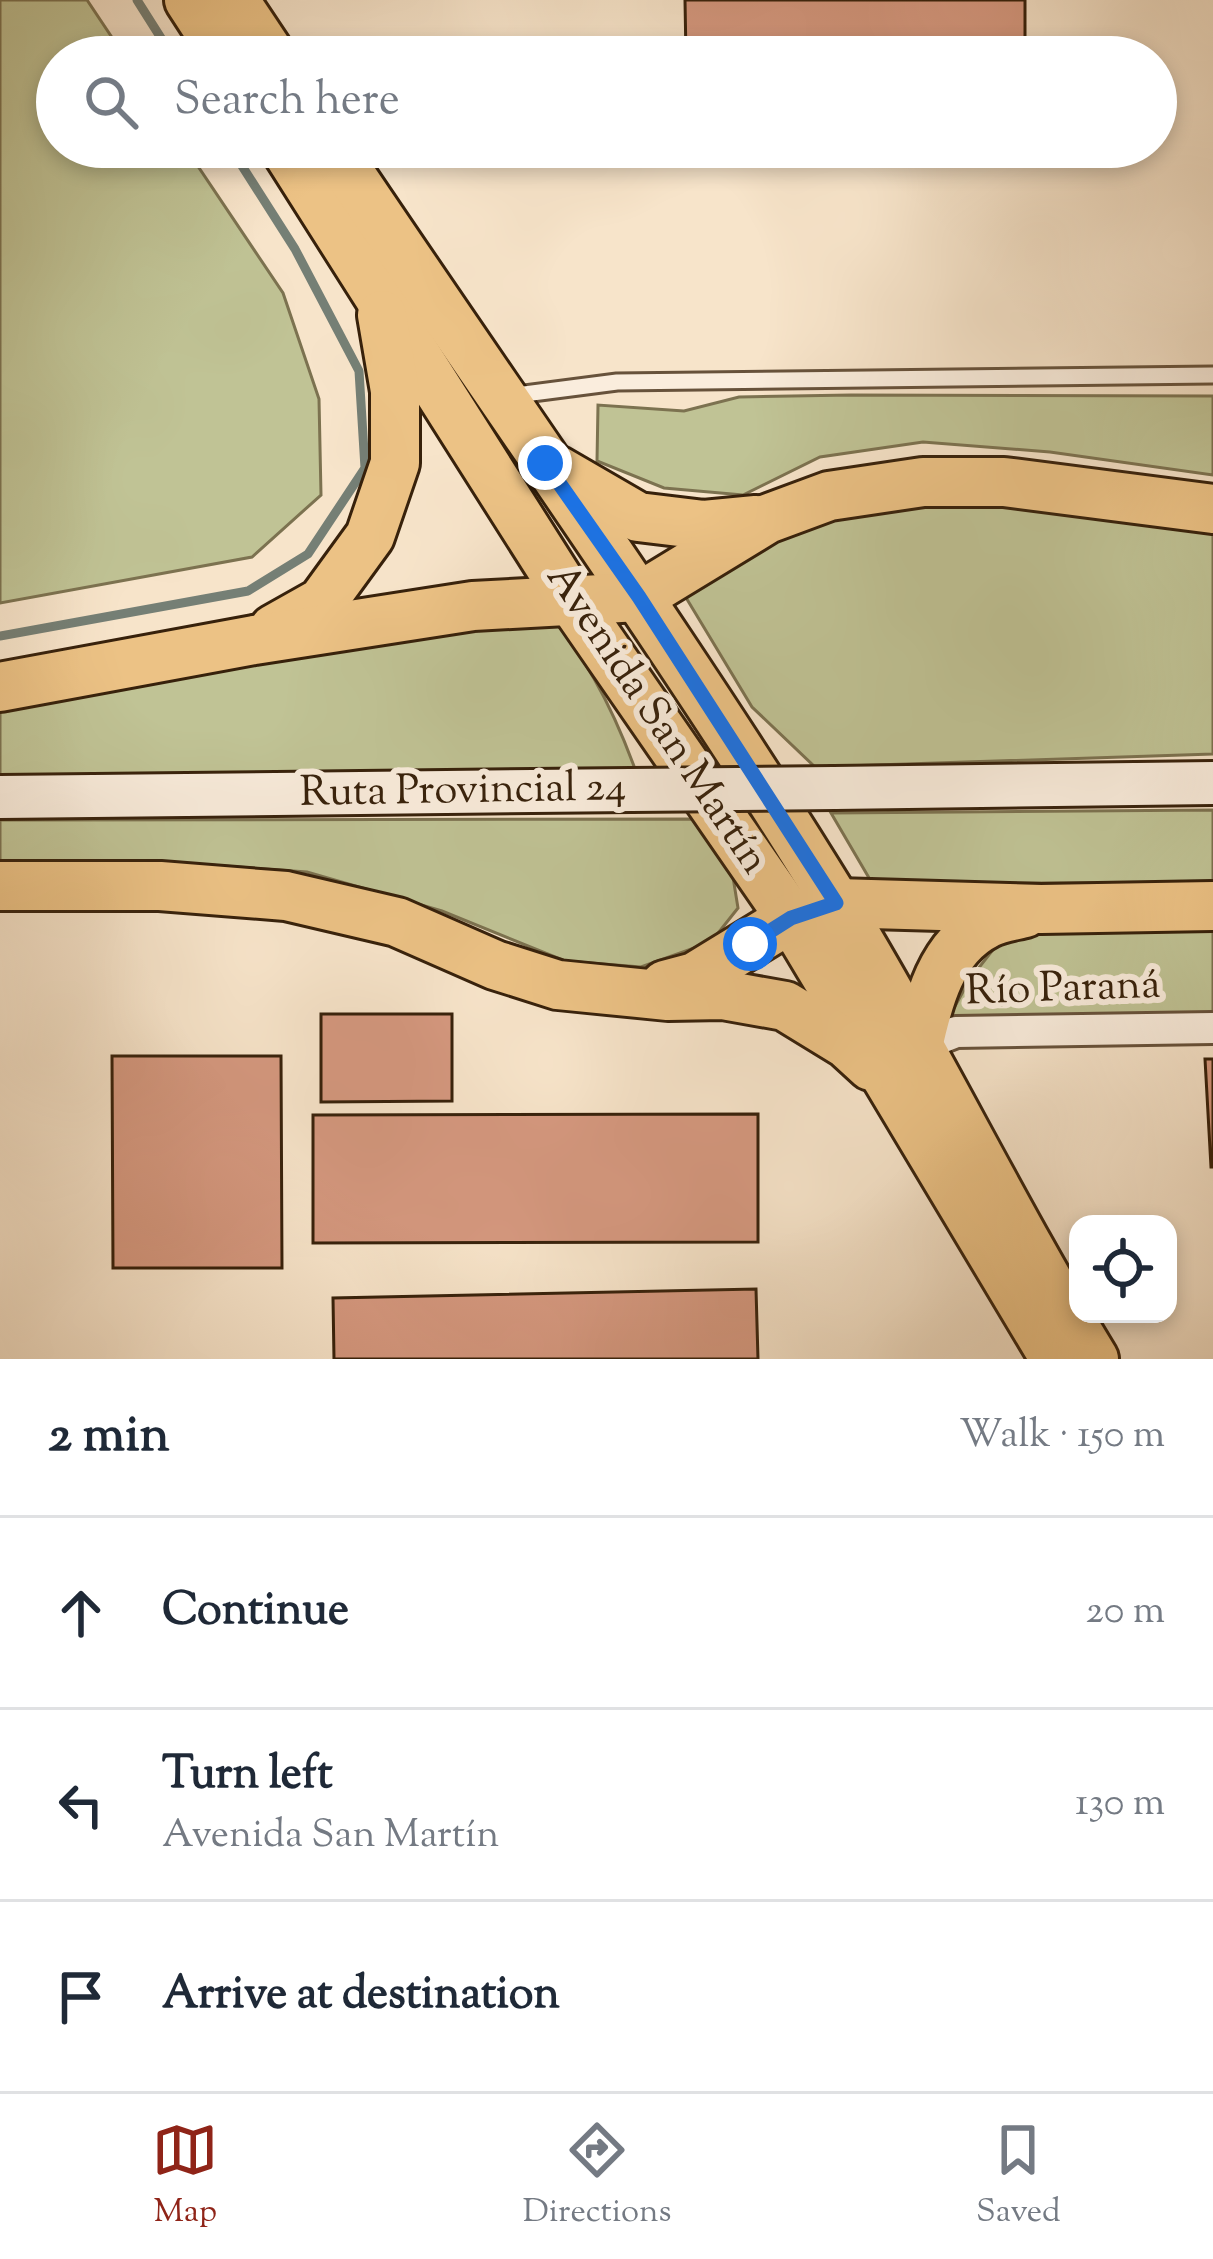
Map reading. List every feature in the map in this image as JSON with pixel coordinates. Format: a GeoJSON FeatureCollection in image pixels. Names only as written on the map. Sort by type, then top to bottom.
{"type":"FeatureCollection","features":[{"type":"Feature","properties":{"kind":"main road"},"geometry":{"type":"LineString","coordinates":[[189,0],[212,36]]}},
{"type":"Feature","properties":{"kind":"main road"},"geometry":{"type":"LineString","coordinates":[[234,0],[258,36]]}},
{"type":"Feature","properties":{"kind":"main road","name":"Avenida San Martín"},"geometry":{"type":"LineString","coordinates":[[298,168],[571,598],[814,910]]}},
{"type":"Feature","properties":{"kind":"main road","name":"Avenida San Martín"},"geometry":{"type":"LineString","coordinates":[[346,168],[639,597],[907,1068],[1094,1359]]}},
{"type":"Feature","properties":{"kind":"main road"},"geometry":{"type":"LineString","coordinates":[[254,640],[322,602],[370,536],[395,463],[394,391],[378,291]]}},
{"type":"Feature","properties":{"kind":"main road"},"geometry":{"type":"LineString","coordinates":[[545,463],[638,517],[704,525],[767,519]]}},
{"type":"Feature","properties":{"kind":"main road"},"geometry":{"type":"LineString","coordinates":[[0,687],[473,606],[639,597],[767,519],[829,496],[923,482],[1004,482],[1213,509]]}},
{"type":"Feature","properties":{"kind":"main road","name":"Ruta Provincial 24"},"geometry":{"type":"LineString","coordinates":[[0,797],[1213,783]]}},
{"type":"Feature","properties":{"kind":"main road"},"geometry":{"type":"LineString","coordinates":[[0,886],[160,886],[286,896],[397,922],[495,965],[558,985],[594,992],[723,994],[785,1006],[847,1045],[907,1068],[928,1001],[951,953],[987,924],[1041,909]]}},
{"type":"Feature","properties":{"kind":"main road"},"geometry":{"type":"LineString","coordinates":[[594,992],[659,986],[695,977],[814,910],[1213,906]]}},
{"type":"Feature","properties":{"kind":"main road","name":"Avenida San Martín"},"geometry":{"type":"LineString","coordinates":[[907,1068],[1002,1274],[1055,1359]]}},
{"type":"Feature","properties":{"kind":"street","name":"Río Paraná"},"geometry":{"type":"LineString","coordinates":[[907,1068],[956,1032],[1213,1028]]}},
{"type":"Feature","properties":{"kind":"lane"},"geometry":{"type":"LineString","coordinates":[[500,397],[617,382],[1213,375]]}},
{"type":"Feature","properties":{"kind":"green space"},"geometry":{"type":"Polygon","coordinates":[[[0,0],[87,0],[111,36],[36,36],[36,168],[199,168],[283,293],[319,399],[321,495],[252,557],[0,603],[0,0]]]}},
{"type":"Feature","properties":{"kind":"green space"},"geometry":{"type":"Polygon","coordinates":[[[1213,396],[1213,475],[1050,452],[923,442],[820,457],[743,495],[664,488],[597,461],[598,405],[684,411],[739,397],[1213,396]]]}},
{"type":"Feature","properties":{"kind":"green space"},"geometry":{"type":"Polygon","coordinates":[[[983,499],[1213,530],[1213,754],[815,767],[752,707],[685,596],[769,536],[863,504],[983,499]]]}},
{"type":"Feature","properties":{"kind":"green space"},"geometry":{"type":"Polygon","coordinates":[[[546,610],[598,685],[635,769],[0,778],[0,705],[546,610]]]}},
{"type":"Feature","properties":{"kind":"green space"},"geometry":{"type":"Polygon","coordinates":[[[1213,810],[1213,883],[872,883],[831,813],[1213,810]]]}},
{"type":"Feature","properties":{"kind":"green space"},"geometry":{"type":"Polygon","coordinates":[[[696,819],[732,871],[738,908],[711,942],[641,967],[565,961],[442,911],[307,872],[167,862],[0,866],[0,820],[696,819]]]}},
{"type":"Feature","properties":{"kind":"green space"},"geometry":{"type":"Polygon","coordinates":[[[1213,925],[1213,1013],[949,1017],[970,979],[1006,933],[1213,925]]]}},
{"type":"Feature","properties":{"kind":"building"},"geometry":{"type":"Polygon","coordinates":[[[685,0],[1025,0],[1025,36],[686,36],[685,0]]]}},
{"type":"Feature","properties":{"kind":"building"},"geometry":{"type":"Polygon","coordinates":[[[321,1014],[452,1014],[452,1101],[321,1102],[321,1014]]]}},
{"type":"Feature","properties":{"kind":"building"},"geometry":{"type":"Polygon","coordinates":[[[112,1056],[281,1056],[282,1268],[113,1268],[112,1056]]]}},
{"type":"Feature","properties":{"kind":"building"},"geometry":{"type":"Polygon","coordinates":[[[1205,1059],[1213,1059],[1213,1167],[1211,1167],[1205,1059]]]}},
{"type":"Feature","properties":{"kind":"building"},"geometry":{"type":"Polygon","coordinates":[[[758,1114],[758,1242],[313,1243],[313,1115],[758,1114]]]}},
{"type":"Feature","properties":{"kind":"building"},"geometry":{"type":"Polygon","coordinates":[[[756,1289],[758,1359],[334,1359],[333,1298],[756,1289]]]}},
{"type":"Feature","properties":{"kind":"waterway"},"geometry":{"type":"LineString","coordinates":[[137,0],[160,36]]}},
{"type":"Feature","properties":{"kind":"waterway"},"geometry":{"type":"LineString","coordinates":[[0,636],[248,591],[308,554],[365,468],[359,371],[295,249],[243,168]]}},
{"type":"Feature","properties":{"kind":"route"},"geometry":{"type":"LineString","coordinates":[[545,463],[639,597],[836,903],[791,918],[750,944]]}}]}
